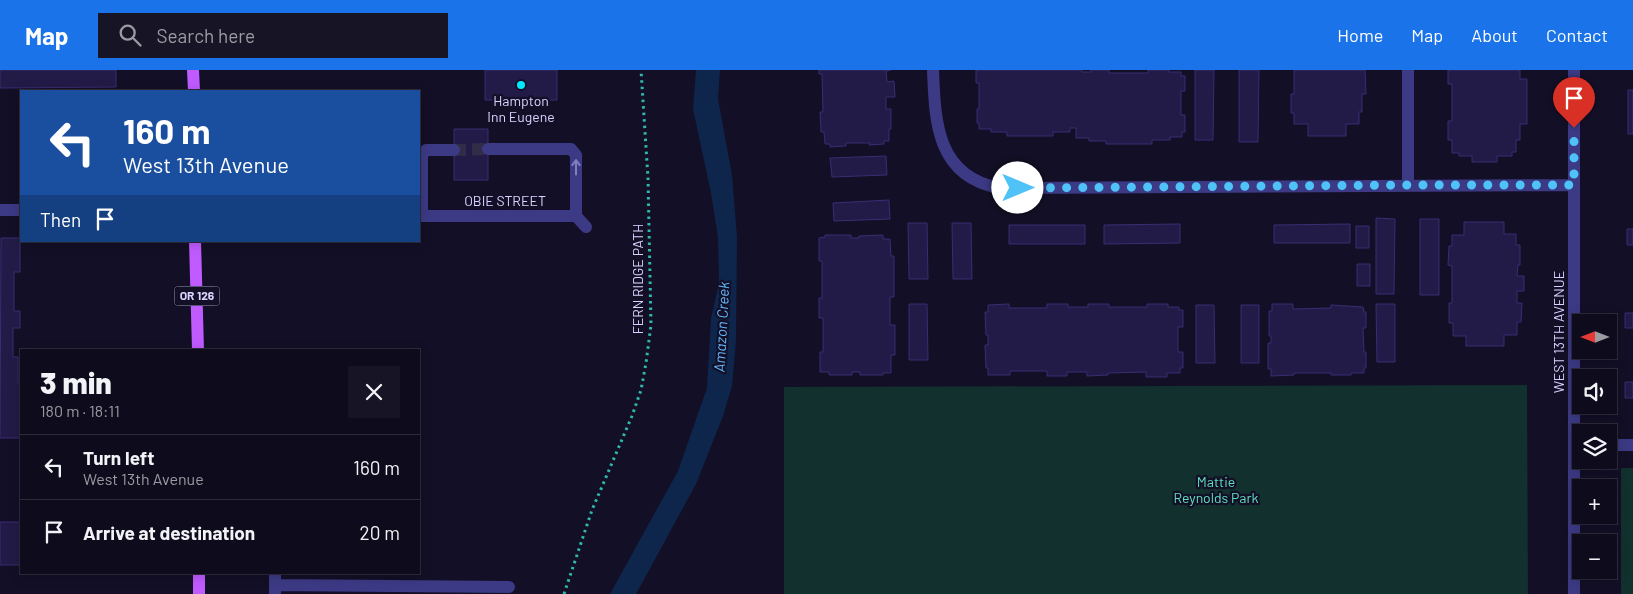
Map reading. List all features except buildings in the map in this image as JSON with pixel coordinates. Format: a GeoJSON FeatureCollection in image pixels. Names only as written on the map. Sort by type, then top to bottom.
{"type":"FeatureCollection","features":[{"type":"Feature","properties":{"kind":"main road"},"geometry":{"type":"LineString","coordinates":[[193,70],[194,90]]}},
{"type":"Feature","properties":{"kind":"main road","name":"OR 126"},"geometry":{"type":"LineString","coordinates":[[195,242],[198,349]]}},
{"type":"Feature","properties":{"kind":"main road"},"geometry":{"type":"LineString","coordinates":[[199,574],[199,594]]}},
{"type":"Feature","properties":{"kind":"street"},"geometry":{"type":"LineString","coordinates":[[934,70],[935,109],[941,141],[948,155],[959,168],[987,186],[999,188],[1574,185]]}},
{"type":"Feature","properties":{"kind":"street"},"geometry":{"type":"LineString","coordinates":[[1408,70],[1408,185]]}},
{"type":"Feature","properties":{"kind":"street","name":"WEST 13TH AVENUE"},"geometry":{"type":"LineString","coordinates":[[1574,70],[1578,424]]}},
{"type":"Feature","properties":{"kind":"street"},"geometry":{"type":"LineString","coordinates":[[488,149],[571,149],[576,155],[576,216],[586,227]]}},
{"type":"Feature","properties":{"kind":"street"},"geometry":{"type":"LineString","coordinates":[[420,216],[422,155],[426,150],[454,150]]}},
{"type":"Feature","properties":{"kind":"street"},"geometry":{"type":"LineString","coordinates":[[0,210],[20,210]]}},
{"type":"Feature","properties":{"kind":"street","name":"OBIE STREET"},"geometry":{"type":"LineString","coordinates":[[420,216],[576,216]]}},
{"type":"Feature","properties":{"kind":"street"},"geometry":{"type":"LineString","coordinates":[[1617,445],[1633,445]]}},
{"type":"Feature","properties":{"kind":"street","name":"WEST 13TH AVENUE"},"geometry":{"type":"LineString","coordinates":[[1574,594],[1577,469]]}},
{"type":"Feature","properties":{"kind":"street"},"geometry":{"type":"LineString","coordinates":[[275,584],[509,588]]}},
{"type":"Feature","properties":{"kind":"path","name":"FERN RIDGE PATH"},"geometry":{"type":"LineString","coordinates":[[564,594],[592,510],[632,416],[641,390],[646,362],[651,325],[648,178],[641,70]]}},
{"type":"Feature","properties":{"kind":"green space","name":"Mattie Reynolds Park"},"geometry":{"type":"Polygon","coordinates":[[[1527,385],[1528,594],[784,594],[784,387],[1527,385]]]}},
{"type":"Feature","properties":{"kind":"green space"},"geometry":{"type":"Polygon","coordinates":[[[1621,468],[1633,468],[1633,594],[1621,594],[1621,468]]]}},
{"type":"Feature","properties":{"kind":"water","name":"Amazon Creek"},"geometry":{"type":"Polygon","coordinates":[[[696,70],[720,70],[718,99],[732,175],[737,237],[736,340],[732,386],[723,416],[696,484],[636,594],[610,594],[678,471],[707,388],[711,319],[719,283],[718,238],[711,193],[693,109],[696,70]]]}},
{"type":"Feature","properties":{"kind":"tunnel"},"geometry":{"type":"LineString","coordinates":[[454,150],[488,149]]}},
{"type":"Feature","properties":{"kind":"place","name":"Hampton Inn Eugene"},"geometry":{"type":"Point","coordinates":[521,85]}},
{"type":"Feature","properties":{"kind":"route"},"geometry":{"type":"LineString","coordinates":[[1018,188],[1574,185],[1574,128]]}}]}
